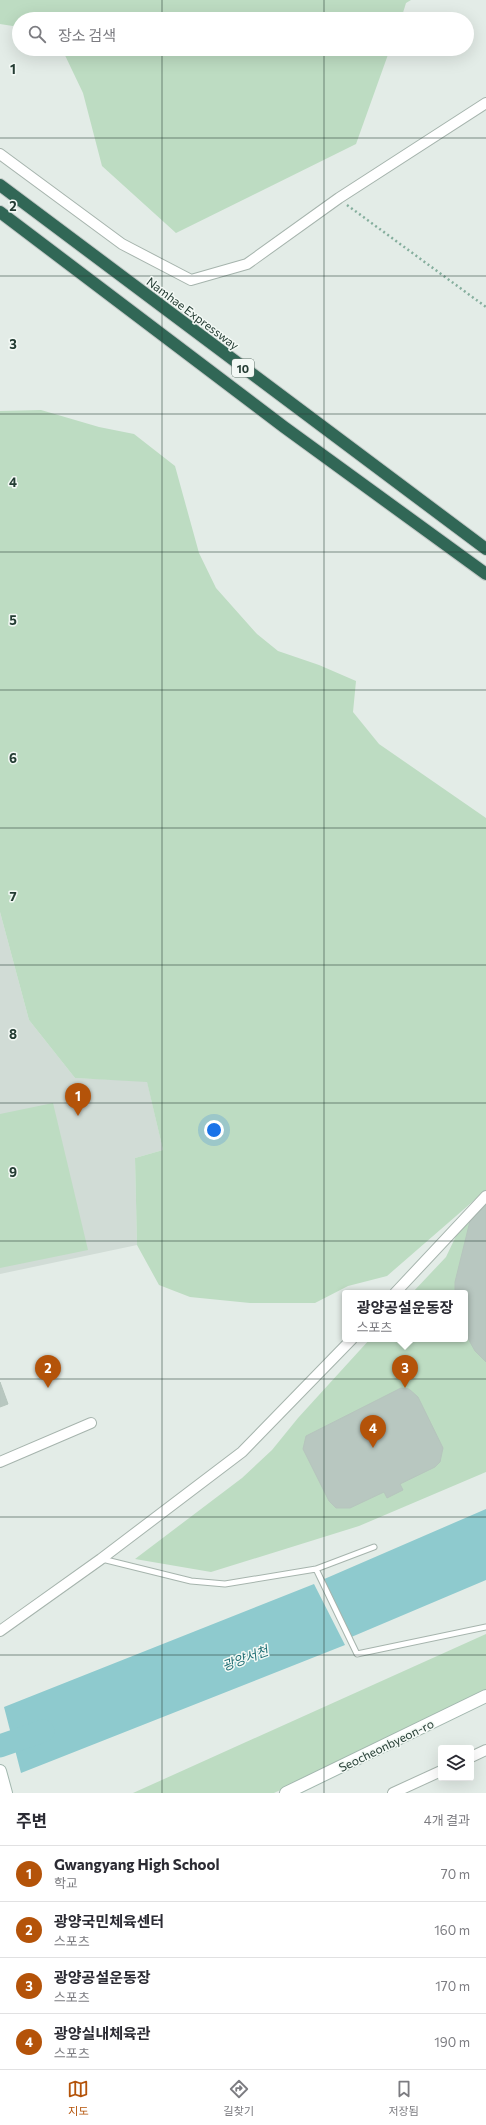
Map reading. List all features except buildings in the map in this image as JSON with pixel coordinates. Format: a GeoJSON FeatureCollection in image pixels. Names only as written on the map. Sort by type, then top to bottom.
{"type":"FeatureCollection","features":[{"type":"Feature","properties":{"kind":"highway","name":"Namhae Expressway"},"geometry":{"type":"LineString","coordinates":[[0,185],[486,549]]}},
{"type":"Feature","properties":{"kind":"highway","name":"10"},"geometry":{"type":"LineString","coordinates":[[0,212],[284,427],[486,574]]}},
{"type":"Feature","properties":{"kind":"street"},"geometry":{"type":"LineString","coordinates":[[0,154],[122,244],[190,280],[247,264],[339,198],[486,102]]}},
{"type":"Feature","properties":{"kind":"street"},"geometry":{"type":"LineString","coordinates":[[398,1290],[486,1196]]}},
{"type":"Feature","properties":{"kind":"street"},"geometry":{"type":"LineString","coordinates":[[0,1631],[101,1559],[242,1452],[349,1342]]}},
{"type":"Feature","properties":{"kind":"street"},"geometry":{"type":"LineString","coordinates":[[0,1462],[91,1423]]}},
{"type":"Feature","properties":{"kind":"street","name":"Seocheonbyeon-ro"},"geometry":{"type":"LineString","coordinates":[[286,1793],[486,1696]]}},
{"type":"Feature","properties":{"kind":"street"},"geometry":{"type":"LineString","coordinates":[[474,1756],[486,1750]]}},
{"type":"Feature","properties":{"kind":"street"},"geometry":{"type":"LineString","coordinates":[[0,1771],[6,1793]]}},
{"type":"Feature","properties":{"kind":"street"},"geometry":{"type":"LineString","coordinates":[[399,1792],[438,1772]]}},
{"type":"Feature","properties":{"kind":"lane"},"geometry":{"type":"LineString","coordinates":[[101,1559],[191,1581],[225,1584],[316,1568],[374,1547]]}},
{"type":"Feature","properties":{"kind":"lane"},"geometry":{"type":"LineString","coordinates":[[316,1568],[357,1654],[486,1627]]}},
{"type":"Feature","properties":{"kind":"path"},"geometry":{"type":"LineString","coordinates":[[339,198],[486,307]]}},
{"type":"Feature","properties":{"kind":"shaded area"},"geometry":{"type":"Polygon","coordinates":[[[0,912],[29,1020],[75,1078],[147,1081],[163,1150],[135,1158],[137,1245],[0,1274],[0,912]]]}},
{"type":"Feature","properties":{"kind":"green space"},"geometry":{"type":"Polygon","coordinates":[[[0,0],[411,0],[406,3],[403,12],[12,12],[12,26],[0,24],[0,0]]]}},
{"type":"Feature","properties":{"kind":"green space"},"geometry":{"type":"Polygon","coordinates":[[[65,56],[387,56],[356,144],[176,233],[102,166],[83,93],[65,56]]]}},
{"type":"Feature","properties":{"kind":"green space"},"geometry":{"type":"Polygon","coordinates":[[[41,410],[99,427],[134,434],[175,466],[199,553],[216,588],[257,634],[278,651],[319,665],[356,681],[353,712],[379,744],[486,818],[486,1190],[387,1276],[348,1286],[315,1303],[250,1303],[190,1297],[159,1285],[137,1245],[135,1158],[163,1150],[147,1082],[75,1078],[29,1020],[0,912],[0,411],[41,410]]]}},
{"type":"Feature","properties":{"kind":"green space"},"geometry":{"type":"Polygon","coordinates":[[[53,1103],[88,1250],[0,1268],[0,1114],[53,1103]]]}},
{"type":"Feature","properties":{"kind":"green space"},"geometry":{"type":"Polygon","coordinates":[[[486,1197],[486,1472],[359,1526],[211,1572],[135,1559],[242,1478],[272,1450],[298,1418],[367,1342],[468,1342],[468,1290],[415,1290],[446,1257],[466,1215],[486,1197]]]}},
{"type":"Feature","properties":{"kind":"green space"},"geometry":{"type":"Polygon","coordinates":[[[486,1634],[486,1693],[274,1793],[133,1793],[486,1634]]]}},
{"type":"Feature","properties":{"kind":"water"},"geometry":{"type":"Polygon","coordinates":[[[486,1509],[486,1580],[349,1638],[322,1580],[486,1509]]]}},
{"type":"Feature","properties":{"kind":"water"},"geometry":{"type":"Polygon","coordinates":[[[314,1584],[345,1645],[21,1773],[4,1707],[314,1584]]]}},
{"type":"Feature","properties":{"kind":"waterway","name":"광양서천"},"geometry":{"type":"LineString","coordinates":[[0,1746],[43,1731]]}},
{"type":"Feature","properties":{"kind":"place","name":"Gwangyang High School"},"geometry":{"type":"Point","coordinates":[78,1116]}},
{"type":"Feature","properties":{"kind":"place","name":"광양국민체육센터"},"geometry":{"type":"Point","coordinates":[48,1388]}},
{"type":"Feature","properties":{"kind":"place","name":"광양공설운동장"},"geometry":{"type":"Point","coordinates":[405,1388]}},
{"type":"Feature","properties":{"kind":"place","name":"광양실내체육관"},"geometry":{"type":"Point","coordinates":[373,1448]}}]}
